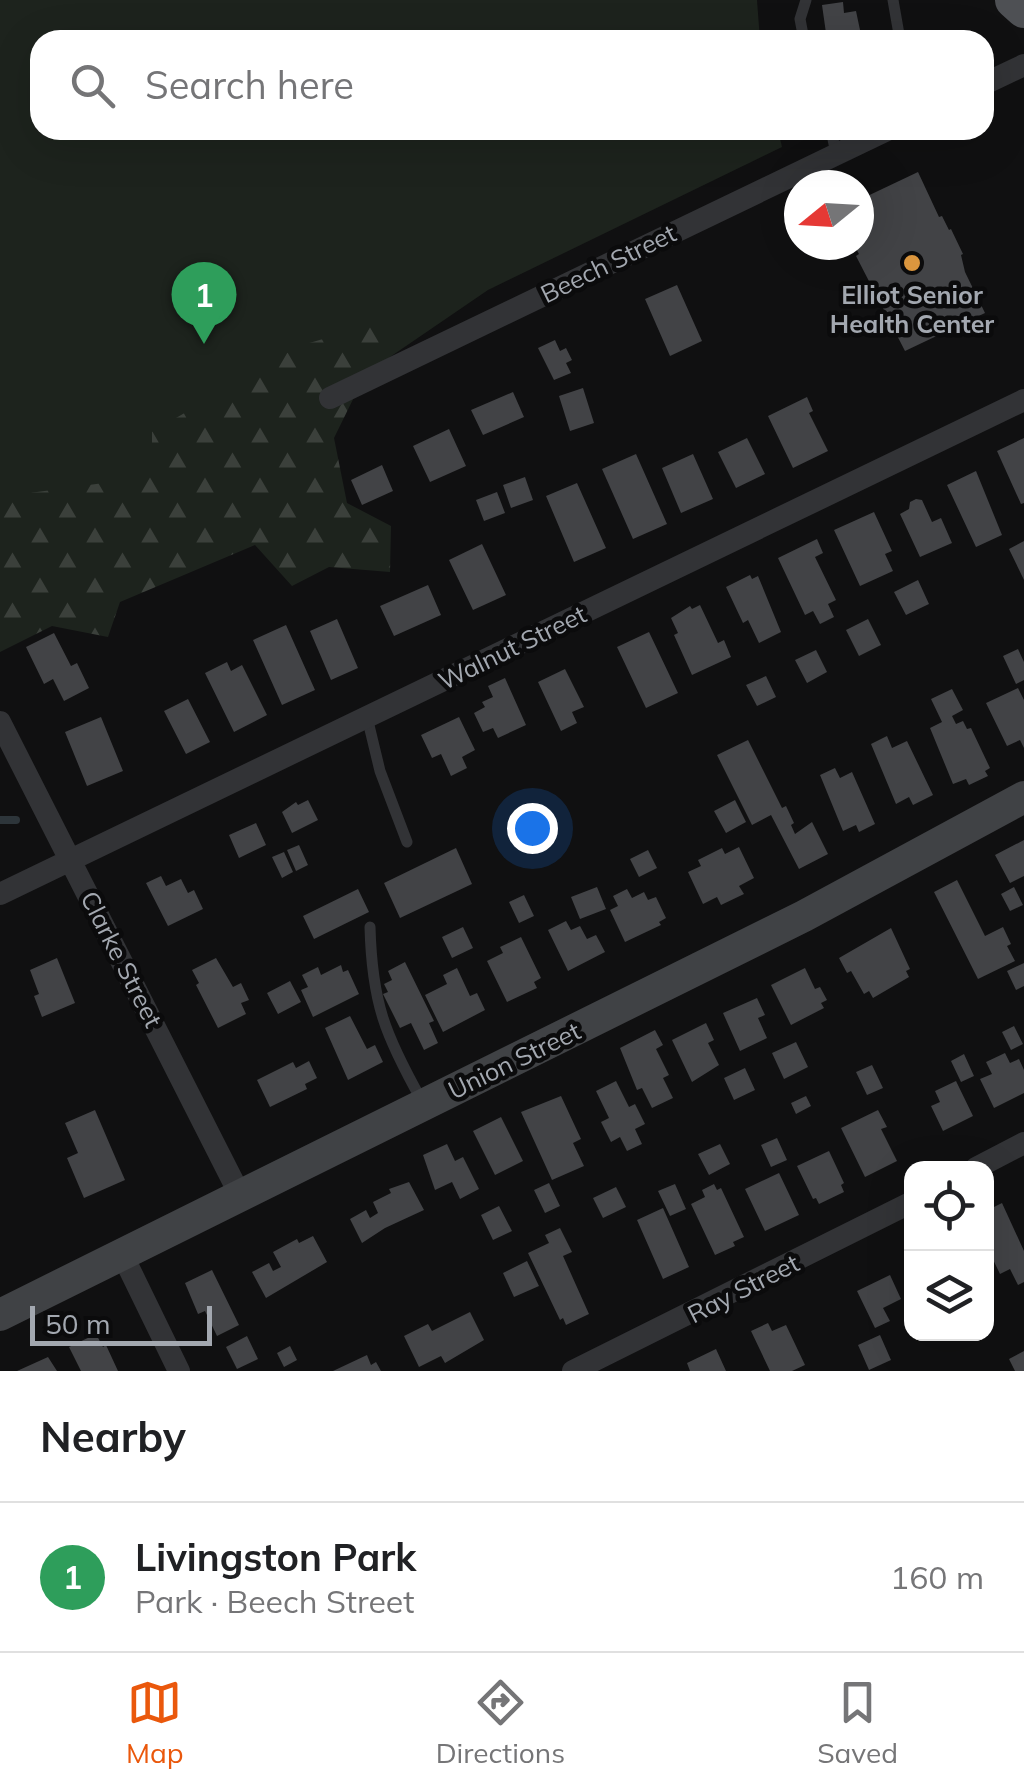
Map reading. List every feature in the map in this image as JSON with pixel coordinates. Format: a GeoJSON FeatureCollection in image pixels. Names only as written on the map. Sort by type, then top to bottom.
{"type":"FeatureCollection","features":[{"type":"Feature","properties":{"kind":"main road"},"geometry":{"type":"LineString","coordinates":[[1014,0],[1024,9]]}},
{"type":"Feature","properties":{"kind":"street"},"geometry":{"type":"LineString","coordinates":[[994,79],[1024,65]]}},
{"type":"Feature","properties":{"kind":"street","name":"Beech Street"},"geometry":{"type":"LineString","coordinates":[[330,398],[833,142]]}},
{"type":"Feature","properties":{"kind":"street","name":"Walnut Street"},"geometry":{"type":"LineString","coordinates":[[0,894],[1024,400]]}},
{"type":"Feature","properties":{"kind":"street","name":"Clarke Street"},"geometry":{"type":"LineString","coordinates":[[0,722],[241,1197]]}},
{"type":"Feature","properties":{"kind":"street","name":"Union Street"},"geometry":{"type":"LineString","coordinates":[[0,1316],[804,916],[1024,797]]}},
{"type":"Feature","properties":{"kind":"street"},"geometry":{"type":"LineString","coordinates":[[989,1161],[1024,1143]]}},
{"type":"Feature","properties":{"kind":"street","name":"Ray Street"},"geometry":{"type":"LineString","coordinates":[[573,1371],[904,1206]]}},
{"type":"Feature","properties":{"kind":"street"},"geometry":{"type":"LineString","coordinates":[[123,1256],[178,1371]]}},
{"type":"Feature","properties":{"kind":"lane"},"geometry":{"type":"LineString","coordinates":[[802,30],[800,19],[806,0]]}},
{"type":"Feature","properties":{"kind":"lane"},"geometry":{"type":"LineString","coordinates":[[893,0],[898,30]]}},
{"type":"Feature","properties":{"kind":"lane"},"geometry":{"type":"LineString","coordinates":[[368,716],[380,771],[406,842]]}},
{"type":"Feature","properties":{"kind":"lane"},"geometry":{"type":"LineString","coordinates":[[370,927],[377,1006],[387,1034],[424,1104]]}},
{"type":"Feature","properties":{"kind":"green space"},"geometry":{"type":"Polygon","coordinates":[[[0,0],[757,0],[759,30],[30,30],[30,140],[780,140],[782,147],[488,290],[0,613],[0,0]]]}},
{"type":"Feature","properties":{"kind":"green space"},"geometry":{"type":"Polygon","coordinates":[[[378,323],[388,328],[334,438],[347,503],[391,526],[390,572],[329,567],[292,586],[255,545],[120,602],[108,637],[52,626],[0,652],[0,497],[148,477],[152,432],[299,346],[378,323]]]}},
{"type":"Feature","properties":{"kind":"building"},"geometry":{"type":"Polygon","coordinates":[[[843,2],[844,13],[856,11],[860,30],[826,30],[822,5],[843,2]]]}},
{"type":"Feature","properties":{"kind":"building","name":"Elliot Senior Health Center"},"geometry":{"type":"Polygon","coordinates":[[[918,172],[939,217],[951,229],[963,254],[965,272],[985,313],[905,351],[858,260],[874,260],[874,193],[918,172]]]}},
{"type":"Feature","properties":{"kind":"building"},"geometry":{"type":"Polygon","coordinates":[[[677,285],[702,341],[670,356],[645,299],[677,285]]]}},
{"type":"Feature","properties":{"kind":"building"},"geometry":{"type":"Polygon","coordinates":[[[555,340],[560,351],[566,348],[572,360],[566,363],[571,373],[554,380],[538,348],[555,340]]]}},
{"type":"Feature","properties":{"kind":"building"},"geometry":{"type":"Polygon","coordinates":[[[583,388],[594,423],[570,431],[559,396],[583,388]]]}},
{"type":"Feature","properties":{"kind":"building"},"geometry":{"type":"Polygon","coordinates":[[[513,392],[524,417],[483,435],[471,410],[513,392]]]}},
{"type":"Feature","properties":{"kind":"building"},"geometry":{"type":"Polygon","coordinates":[[[807,397],[813,411],[809,413],[828,451],[793,468],[768,416],[807,397]]]}},
{"type":"Feature","properties":{"kind":"building"},"geometry":{"type":"Polygon","coordinates":[[[449,429],[466,466],[430,482],[413,446],[449,429]]]}},
{"type":"Feature","properties":{"kind":"building"},"geometry":{"type":"Polygon","coordinates":[[[747,438],[765,474],[736,488],[718,452],[747,438]]]}},
{"type":"Feature","properties":{"kind":"building"},"geometry":{"type":"Polygon","coordinates":[[[1024,438],[1024,503],[1021,504],[997,451],[1024,438]]]}},
{"type":"Feature","properties":{"kind":"building"},"geometry":{"type":"Polygon","coordinates":[[[636,454],[667,524],[633,539],[602,469],[636,454]]]}},
{"type":"Feature","properties":{"kind":"building"},"geometry":{"type":"Polygon","coordinates":[[[693,454],[713,499],[681,513],[662,468],[693,454]]]}},
{"type":"Feature","properties":{"kind":"building"},"geometry":{"type":"Polygon","coordinates":[[[382,465],[393,491],[362,505],[351,480],[382,465]]]}},
{"type":"Feature","properties":{"kind":"building"},"geometry":{"type":"Polygon","coordinates":[[[976,471],[1002,535],[976,547],[947,485],[976,471]]]}},
{"type":"Feature","properties":{"kind":"building"},"geometry":{"type":"Polygon","coordinates":[[[525,477],[533,500],[511,508],[503,485],[525,477]]]}},
{"type":"Feature","properties":{"kind":"building"},"geometry":{"type":"Polygon","coordinates":[[[577,483],[606,548],[574,562],[546,496],[577,483]]]}},
{"type":"Feature","properties":{"kind":"building"},"geometry":{"type":"Polygon","coordinates":[[[497,492],[505,513],[484,521],[476,500],[497,492]]]}},
{"type":"Feature","properties":{"kind":"building"},"geometry":{"type":"Polygon","coordinates":[[[916,499],[922,500],[932,522],[941,518],[952,543],[920,557],[900,514],[916,499]]]}},
{"type":"Feature","properties":{"kind":"building"},"geometry":{"type":"Polygon","coordinates":[[[874,512],[892,551],[885,554],[893,571],[860,586],[834,530],[874,512]]]}},
{"type":"Feature","properties":{"kind":"building"},"geometry":{"type":"Polygon","coordinates":[[[817,539],[823,553],[815,557],[836,600],[828,604],[834,617],[820,624],[813,611],[805,615],[778,558],[817,539]]]}},
{"type":"Feature","properties":{"kind":"building"},"geometry":{"type":"Polygon","coordinates":[[[1024,541],[1024,580],[1009,549],[1024,541]]]}},
{"type":"Feature","properties":{"kind":"building"},"geometry":{"type":"Polygon","coordinates":[[[482,544],[506,595],[473,610],[449,560],[482,544]]]}},
{"type":"Feature","properties":{"kind":"building"},"geometry":{"type":"Polygon","coordinates":[[[750,575],[752,579],[758,576],[781,632],[759,643],[748,620],[743,623],[726,587],[750,575]]]}},
{"type":"Feature","properties":{"kind":"building"},"geometry":{"type":"Polygon","coordinates":[[[918,580],[929,604],[906,615],[894,592],[918,580]]]}},
{"type":"Feature","properties":{"kind":"building"},"geometry":{"type":"Polygon","coordinates":[[[428,585],[441,615],[394,636],[380,606],[428,585]]]}},
{"type":"Feature","properties":{"kind":"building"},"geometry":{"type":"Polygon","coordinates":[[[700,605],[718,643],[724,640],[731,657],[692,675],[674,635],[678,633],[671,618],[690,606],[692,609],[700,605]]]}},
{"type":"Feature","properties":{"kind":"building"},"geometry":{"type":"Polygon","coordinates":[[[337,619],[358,668],[331,680],[310,631],[337,619]]]}},
{"type":"Feature","properties":{"kind":"building"},"geometry":{"type":"Polygon","coordinates":[[[868,619],[881,645],[859,656],[846,630],[868,619]]]}},
{"type":"Feature","properties":{"kind":"building"},"geometry":{"type":"Polygon","coordinates":[[[286,625],[315,690],[282,705],[253,640],[286,625]]]}},
{"type":"Feature","properties":{"kind":"building"},"geometry":{"type":"Polygon","coordinates":[[[649,632],[678,693],[646,708],[617,647],[649,632]]]}},
{"type":"Feature","properties":{"kind":"building"},"geometry":{"type":"Polygon","coordinates":[[[54,633],[71,666],[77,663],[89,688],[64,701],[53,679],[44,684],[26,647],[54,633]]]}},
{"type":"Feature","properties":{"kind":"building"},"geometry":{"type":"Polygon","coordinates":[[[1018,649],[1024,662],[1024,680],[1016,684],[1003,656],[1018,649]]]}},
{"type":"Feature","properties":{"kind":"building"},"geometry":{"type":"Polygon","coordinates":[[[816,650],[827,672],[807,683],[795,660],[816,650]]]}},
{"type":"Feature","properties":{"kind":"building"},"geometry":{"type":"Polygon","coordinates":[[[227,662],[231,671],[242,665],[267,715],[234,732],[205,673],[227,662]]]}},
{"type":"Feature","properties":{"kind":"building"},"geometry":{"type":"Polygon","coordinates":[[[565,669],[584,707],[572,712],[577,723],[561,731],[538,682],[565,669]]]}},
{"type":"Feature","properties":{"kind":"building"},"geometry":{"type":"Polygon","coordinates":[[[766,676],[776,697],[757,706],[746,685],[766,676]]]}},
{"type":"Feature","properties":{"kind":"building"},"geometry":{"type":"Polygon","coordinates":[[[505,678],[526,725],[498,738],[493,728],[483,732],[474,713],[485,707],[482,702],[493,697],[488,686],[505,678]]]}},
{"type":"Feature","properties":{"kind":"building"},"geometry":{"type":"Polygon","coordinates":[[[1018,688],[1024,700],[1024,748],[1020,740],[1007,746],[986,703],[1018,688]]]}},
{"type":"Feature","properties":{"kind":"building"},"geometry":{"type":"Polygon","coordinates":[[[952,689],[963,710],[952,716],[956,724],[963,721],[967,729],[971,728],[990,768],[985,771],[988,776],[969,785],[966,779],[953,784],[930,728],[942,722],[931,699],[952,689]]]}},
{"type":"Feature","properties":{"kind":"building"},"geometry":{"type":"Polygon","coordinates":[[[188,699],[210,742],[186,754],[164,711],[188,699]]]}},
{"type":"Feature","properties":{"kind":"building"},"geometry":{"type":"Polygon","coordinates":[[[101,717],[123,771],[87,786],[65,732],[101,717]]]}},
{"type":"Feature","properties":{"kind":"building"},"geometry":{"type":"Polygon","coordinates":[[[459,717],[475,750],[462,757],[467,768],[451,776],[441,754],[432,758],[421,735],[459,717]]]}},
{"type":"Feature","properties":{"kind":"building"},"geometry":{"type":"Polygon","coordinates":[[[887,736],[892,748],[907,741],[933,795],[913,805],[909,797],[896,804],[871,744],[887,736]]]}},
{"type":"Feature","properties":{"kind":"building"},"geometry":{"type":"Polygon","coordinates":[[[748,740],[782,808],[786,806],[795,834],[812,822],[828,854],[799,869],[771,815],[752,825],[717,755],[748,740]]]}},
{"type":"Feature","properties":{"kind":"building"},"geometry":{"type":"Polygon","coordinates":[[[835,768],[840,778],[852,772],[875,824],[859,832],[856,825],[843,831],[820,775],[835,768]]]}},
{"type":"Feature","properties":{"kind":"building"},"geometry":{"type":"Polygon","coordinates":[[[308,800],[318,820],[292,833],[282,812],[296,802],[298,805],[308,800]]]}},
{"type":"Feature","properties":{"kind":"building"},"geometry":{"type":"Polygon","coordinates":[[[735,800],[746,822],[726,833],[714,811],[735,800]]]}},
{"type":"Feature","properties":{"kind":"building"},"geometry":{"type":"Polygon","coordinates":[[[256,823],[266,845],[239,858],[229,835],[256,823]]]}},
{"type":"Feature","properties":{"kind":"building"},"geometry":{"type":"Polygon","coordinates":[[[1024,840],[1024,876],[1010,883],[995,855],[1024,840]]]}},
{"type":"Feature","properties":{"kind":"building"},"geometry":{"type":"Polygon","coordinates":[[[299,845],[308,865],[296,871],[287,850],[299,845]]]}},
{"type":"Feature","properties":{"kind":"building"},"geometry":{"type":"Polygon","coordinates":[[[739,847],[754,878],[739,886],[744,894],[721,905],[717,897],[703,904],[688,872],[701,866],[698,860],[722,848],[725,854],[739,847]]]}},
{"type":"Feature","properties":{"kind":"building"},"geometry":{"type":"Polygon","coordinates":[[[456,848],[472,884],[400,918],[384,883],[456,848]]]}},
{"type":"Feature","properties":{"kind":"building"},"geometry":{"type":"Polygon","coordinates":[[[648,850],[657,868],[639,877],[630,859],[648,850]]]}},
{"type":"Feature","properties":{"kind":"building"},"geometry":{"type":"Polygon","coordinates":[[[284,852],[293,872],[282,878],[272,857],[284,852]]]}},
{"type":"Feature","properties":{"kind":"building"},"geometry":{"type":"Polygon","coordinates":[[[161,876],[166,886],[181,879],[188,893],[194,890],[203,909],[168,926],[146,883],[161,876]]]}},
{"type":"Feature","properties":{"kind":"building"},"geometry":{"type":"Polygon","coordinates":[[[957,880],[985,936],[1003,927],[1015,961],[978,979],[934,892],[957,880]]]}},
{"type":"Feature","properties":{"kind":"building"},"geometry":{"type":"Polygon","coordinates":[[[597,887],[606,909],[580,919],[571,897],[597,887]]]}},
{"type":"Feature","properties":{"kind":"building"},"geometry":{"type":"Polygon","coordinates":[[[1014,887],[1023,905],[1010,911],[1001,894],[1014,887]]]}},
{"type":"Feature","properties":{"kind":"building"},"geometry":{"type":"Polygon","coordinates":[[[358,889],[369,912],[314,939],[303,916],[358,889]]]}},
{"type":"Feature","properties":{"kind":"building"},"geometry":{"type":"Polygon","coordinates":[[[627,889],[632,898],[644,892],[648,900],[656,897],[666,918],[659,922],[661,925],[625,942],[610,910],[618,906],[613,896],[627,889]]]}},
{"type":"Feature","properties":{"kind":"building"},"geometry":{"type":"Polygon","coordinates":[[[524,895],[534,916],[519,923],[509,902],[524,895]]]}},
{"type":"Feature","properties":{"kind":"building"},"geometry":{"type":"Polygon","coordinates":[[[566,921],[571,930],[580,926],[587,939],[596,935],[605,952],[568,971],[548,930],[566,921]]]}},
{"type":"Feature","properties":{"kind":"building"},"geometry":{"type":"Polygon","coordinates":[[[463,927],[473,948],[452,958],[442,937],[463,927]]]}},
{"type":"Feature","properties":{"kind":"building"},"geometry":{"type":"Polygon","coordinates":[[[891,928],[910,969],[906,971],[909,977],[873,998],[869,991],[864,994],[839,958],[891,928]]]}},
{"type":"Feature","properties":{"kind":"building"},"geometry":{"type":"Polygon","coordinates":[[[521,937],[541,978],[534,982],[537,988],[507,1002],[487,961],[503,953],[500,947],[521,937]]]}},
{"type":"Feature","properties":{"kind":"building"},"geometry":{"type":"Polygon","coordinates":[[[57,958],[75,1003],[42,1017],[30,970],[57,958]]]}},
{"type":"Feature","properties":{"kind":"building"},"geometry":{"type":"Polygon","coordinates":[[[216,958],[233,987],[241,983],[249,1000],[241,1003],[246,1014],[218,1028],[192,970],[216,958]]]}},
{"type":"Feature","properties":{"kind":"building"},"geometry":{"type":"Polygon","coordinates":[[[405,962],[434,1021],[429,1023],[438,1043],[424,1050],[411,1023],[400,1028],[383,994],[388,992],[384,984],[392,980],[388,971],[405,962]]]}},
{"type":"Feature","properties":{"kind":"building"},"geometry":{"type":"Polygon","coordinates":[[[1024,963],[1024,986],[1016,990],[1007,971],[1024,963]]]}},
{"type":"Feature","properties":{"kind":"building"},"geometry":{"type":"Polygon","coordinates":[[[341,965],[343,972],[348,970],[359,994],[313,1017],[301,990],[308,987],[302,975],[318,967],[321,975],[341,965]]]}},
{"type":"Feature","properties":{"kind":"building"},"geometry":{"type":"Polygon","coordinates":[[[457,968],[470,996],[477,993],[485,1010],[443,1032],[425,995],[447,984],[443,975],[457,968]]]}},
{"type":"Feature","properties":{"kind":"building"},"geometry":{"type":"Polygon","coordinates":[[[805,968],[815,989],[820,987],[827,1000],[821,1003],[824,1008],[791,1025],[771,985],[805,968]]]}},
{"type":"Feature","properties":{"kind":"building"},"geometry":{"type":"Polygon","coordinates":[[[290,981],[301,1002],[278,1014],[267,993],[290,981]]]}},
{"type":"Feature","properties":{"kind":"building"},"geometry":{"type":"Polygon","coordinates":[[[757,998],[765,1015],[758,1018],[767,1038],[740,1051],[723,1013],[757,998]]]}},
{"type":"Feature","properties":{"kind":"building"},"geometry":{"type":"Polygon","coordinates":[[[350,1016],[367,1049],[375,1045],[383,1062],[348,1080],[325,1028],[350,1016]]]}},
{"type":"Feature","properties":{"kind":"building"},"geometry":{"type":"Polygon","coordinates":[[[706,1023],[714,1040],[708,1043],[719,1065],[692,1082],[672,1040],[706,1023]]]}},
{"type":"Feature","properties":{"kind":"building"},"geometry":{"type":"Polygon","coordinates":[[[1014,1026],[1023,1044],[1011,1050],[1002,1032],[1014,1026]]]}},
{"type":"Feature","properties":{"kind":"building"},"geometry":{"type":"Polygon","coordinates":[[[655,1030],[663,1045],[656,1049],[669,1075],[663,1078],[673,1098],[652,1108],[642,1088],[637,1090],[620,1048],[655,1030]]]}},
{"type":"Feature","properties":{"kind":"building"},"geometry":{"type":"Polygon","coordinates":[[[796,1042],[808,1067],[784,1079],[772,1053],[796,1042]]]}},
{"type":"Feature","properties":{"kind":"building"},"geometry":{"type":"Polygon","coordinates":[[[1005,1053],[1010,1063],[1019,1059],[1024,1070],[1024,1093],[994,1108],[980,1079],[992,1074],[986,1062],[1005,1053]]]}},
{"type":"Feature","properties":{"kind":"building"},"geometry":{"type":"Polygon","coordinates":[[[964,1054],[974,1076],[961,1082],[951,1061],[964,1054]]]}},
{"type":"Feature","properties":{"kind":"building"},"geometry":{"type":"Polygon","coordinates":[[[309,1061],[317,1078],[305,1084],[307,1089],[270,1107],[257,1080],[293,1062],[296,1068],[309,1061]]]}},
{"type":"Feature","properties":{"kind":"building"},"geometry":{"type":"Polygon","coordinates":[[[872,1065],[883,1088],[867,1095],[856,1072],[872,1065]]]}},
{"type":"Feature","properties":{"kind":"building"},"geometry":{"type":"Polygon","coordinates":[[[745,1068],[755,1090],[734,1100],[724,1078],[745,1068]]]}},
{"type":"Feature","properties":{"kind":"building"},"geometry":{"type":"Polygon","coordinates":[[[616,1081],[629,1107],[635,1104],[645,1124],[635,1129],[642,1144],[627,1151],[620,1137],[611,1142],[601,1122],[609,1118],[596,1091],[616,1081]]]}},
{"type":"Feature","properties":{"kind":"building"},"geometry":{"type":"Polygon","coordinates":[[[956,1081],[973,1116],[943,1131],[931,1106],[940,1102],[935,1091],[956,1081]]]}},
{"type":"Feature","properties":{"kind":"building"},"geometry":{"type":"Polygon","coordinates":[[[561,1096],[581,1139],[573,1143],[584,1166],[552,1180],[521,1112],[561,1096]]]}},
{"type":"Feature","properties":{"kind":"building"},"geometry":{"type":"Polygon","coordinates":[[[806,1096],[811,1106],[796,1114],[791,1103],[806,1096]]]}},
{"type":"Feature","properties":{"kind":"building"},"geometry":{"type":"Polygon","coordinates":[[[95,1110],[125,1180],[84,1198],[67,1158],[78,1153],[65,1123],[95,1110]]]}},
{"type":"Feature","properties":{"kind":"building"},"geometry":{"type":"Polygon","coordinates":[[[878,1110],[887,1127],[881,1129],[897,1161],[865,1177],[841,1128],[878,1110]]]}},
{"type":"Feature","properties":{"kind":"building"},"geometry":{"type":"Polygon","coordinates":[[[501,1117],[523,1161],[495,1175],[473,1131],[501,1117]]]}},
{"type":"Feature","properties":{"kind":"building"},"geometry":{"type":"Polygon","coordinates":[[[777,1138],[787,1160],[771,1167],[761,1145],[777,1138]]]}},
{"type":"Feature","properties":{"kind":"building"},"geometry":{"type":"Polygon","coordinates":[[[447,1144],[455,1161],[463,1157],[479,1189],[460,1199],[452,1182],[435,1190],[423,1155],[447,1144]]]}},
{"type":"Feature","properties":{"kind":"building"},"geometry":{"type":"Polygon","coordinates":[[[720,1144],[730,1164],[709,1175],[698,1154],[720,1144]]]}},
{"type":"Feature","properties":{"kind":"building"},"geometry":{"type":"Polygon","coordinates":[[[829,1151],[844,1183],[844,1192],[819,1204],[797,1166],[829,1151]]]}},
{"type":"Feature","properties":{"kind":"building"},"geometry":{"type":"Polygon","coordinates":[[[779,1173],[799,1215],[765,1231],[745,1189],[779,1173]]]}},
{"type":"Feature","properties":{"kind":"building"},"geometry":{"type":"Polygon","coordinates":[[[409,1182],[424,1210],[362,1243],[350,1219],[366,1210],[370,1218],[378,1213],[373,1202],[391,1193],[389,1189],[409,1182]]]}},
{"type":"Feature","properties":{"kind":"building"},"geometry":{"type":"Polygon","coordinates":[[[549,1183],[560,1206],[545,1213],[534,1190],[549,1183]]]}},
{"type":"Feature","properties":{"kind":"building"},"geometry":{"type":"Polygon","coordinates":[[[675,1184],[686,1209],[670,1216],[658,1191],[675,1184]]]}},
{"type":"Feature","properties":{"kind":"building"},"geometry":{"type":"Polygon","coordinates":[[[714,1184],[717,1190],[721,1188],[744,1237],[715,1255],[691,1204],[705,1197],[702,1190],[714,1184]]]}},
{"type":"Feature","properties":{"kind":"building"},"geometry":{"type":"Polygon","coordinates":[[[616,1187],[626,1207],[603,1218],[593,1198],[616,1187]]]}},
{"type":"Feature","properties":{"kind":"building"},"geometry":{"type":"Polygon","coordinates":[[[1002,1203],[1024,1251],[1024,1282],[1018,1285],[1010,1269],[1000,1274],[994,1262],[994,1207],[1002,1203]]]}},
{"type":"Feature","properties":{"kind":"building"},"geometry":{"type":"Polygon","coordinates":[[[499,1206],[512,1231],[493,1240],[481,1215],[499,1206]]]}},
{"type":"Feature","properties":{"kind":"building"},"geometry":{"type":"Polygon","coordinates":[[[663,1208],[689,1267],[663,1279],[637,1220],[663,1208]]]}},
{"type":"Feature","properties":{"kind":"building"},"geometry":{"type":"Polygon","coordinates":[[[560,1228],[572,1252],[563,1256],[589,1314],[566,1325],[528,1253],[549,1243],[545,1235],[560,1228]]]}},
{"type":"Feature","properties":{"kind":"building"},"geometry":{"type":"Polygon","coordinates":[[[313,1236],[327,1262],[266,1298],[252,1272],[269,1263],[273,1271],[281,1267],[273,1252],[297,1239],[299,1243],[313,1236]]]}},
{"type":"Feature","properties":{"kind":"building"},"geometry":{"type":"Polygon","coordinates":[[[527,1261],[539,1286],[514,1297],[503,1273],[527,1261]]]}},
{"type":"Feature","properties":{"kind":"building"},"geometry":{"type":"Polygon","coordinates":[[[212,1270],[239,1325],[217,1336],[205,1311],[198,1314],[185,1283],[212,1270]]]}},
{"type":"Feature","properties":{"kind":"building"},"geometry":{"type":"Polygon","coordinates":[[[890,1275],[901,1299],[883,1308],[890,1321],[875,1328],[857,1291],[890,1275]]]}},
{"type":"Feature","properties":{"kind":"building"},"geometry":{"type":"Polygon","coordinates":[[[470,1312],[484,1340],[445,1363],[441,1356],[419,1367],[404,1336],[428,1324],[432,1331],[470,1312]]]}},
{"type":"Feature","properties":{"kind":"building"},"geometry":{"type":"Polygon","coordinates":[[[768,1323],[772,1331],[786,1325],[805,1365],[792,1371],[770,1371],[751,1331],[768,1323]]]}},
{"type":"Feature","properties":{"kind":"building"},"geometry":{"type":"Polygon","coordinates":[[[96,1334],[118,1371],[81,1371],[69,1347],[96,1334]]]}},
{"type":"Feature","properties":{"kind":"building"},"geometry":{"type":"Polygon","coordinates":[[[880,1335],[891,1360],[869,1370],[858,1345],[880,1335]]]}},
{"type":"Feature","properties":{"kind":"building"},"geometry":{"type":"Polygon","coordinates":[[[247,1336],[258,1359],[237,1369],[226,1347],[247,1336]]]}},
{"type":"Feature","properties":{"kind":"building"},"geometry":{"type":"Polygon","coordinates":[[[290,1346],[297,1360],[284,1367],[277,1353],[290,1346]]]}},
{"type":"Feature","properties":{"kind":"building"},"geometry":{"type":"Polygon","coordinates":[[[716,1349],[726,1371],[690,1371],[687,1363],[716,1349]]]}},
{"type":"Feature","properties":{"kind":"building"},"geometry":{"type":"Polygon","coordinates":[[[1024,1351],[1024,1371],[1015,1371],[1009,1359],[1024,1351]]]}},
{"type":"Feature","properties":{"kind":"building"},"geometry":{"type":"Polygon","coordinates":[[[367,1355],[371,1365],[376,1362],[381,1371],[333,1371],[367,1355]]]}},
{"type":"Feature","properties":{"kind":"building"},"geometry":{"type":"Polygon","coordinates":[[[48,1357],[57,1371],[17,1371],[48,1357]]]}},
{"type":"Feature","properties":{"kind":"waterway"},"geometry":{"type":"LineString","coordinates":[[0,820],[16,820]]}},
{"type":"Feature","properties":{"kind":"place","name":"Elliot Senior Health Center"},"geometry":{"type":"Point","coordinates":[912,263]}},
{"type":"Feature","properties":{"kind":"place","name":"Livingston Park"},"geometry":{"type":"Point","coordinates":[204,344]}}]}
